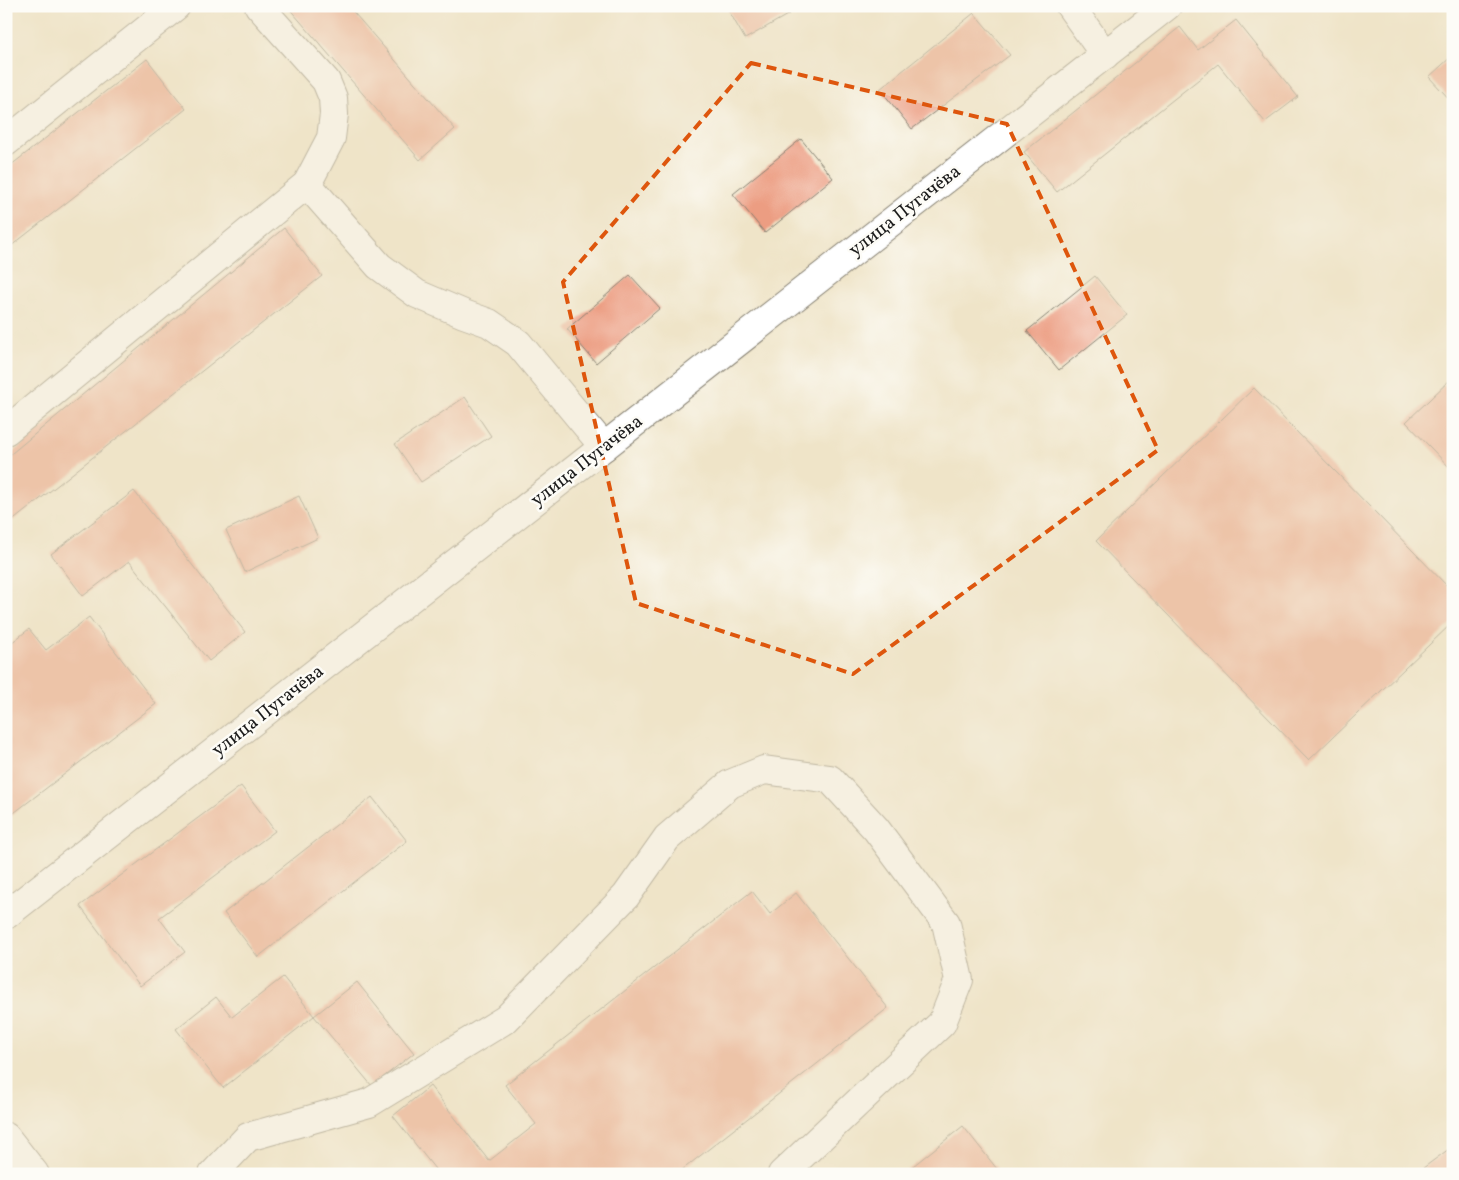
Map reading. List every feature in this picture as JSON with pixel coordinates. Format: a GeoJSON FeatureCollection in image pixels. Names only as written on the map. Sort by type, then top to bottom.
{"type":"FeatureCollection","features":[{"type":"Feature","properties":{"kind":"street"},"geometry":{"type":"LineString","coordinates":[[6,142],[176,6]]}},
{"type":"Feature","properties":{"kind":"street"},"geometry":{"type":"LineString","coordinates":[[6,431],[307,184],[331,138],[334,114],[332,98],[326,81],[259,6]]}},
{"type":"Feature","properties":{"kind":"street"},"geometry":{"type":"LineString","coordinates":[[1070,6],[1105,55]]}},
{"type":"Feature","properties":{"kind":"street","name":"улица Пугачёва"},"geometry":{"type":"LineString","coordinates":[[6,915],[1167,6]]}},
{"type":"Feature","properties":{"kind":"street"},"geometry":{"type":"LineString","coordinates":[[307,184],[379,266],[417,294],[489,323],[518,343],[604,447]]}},
{"type":"Feature","properties":{"kind":"street"},"geometry":{"type":"LineString","coordinates":[[213,1174],[248,1137],[369,1103],[506,1019],[626,896],[667,838],[730,784],[764,770],[830,779],[876,829],[946,923],[959,980],[942,1024],[782,1174]]}},
{"type":"Feature","properties":{"kind":"street"},"geometry":{"type":"LineString","coordinates":[[6,1137],[35,1174]]}},
{"type":"Feature","properties":{"kind":"highlighted area"},"geometry":{"type":"Polygon","coordinates":[[[751,63],[1007,124],[1158,450],[853,674],[636,603],[563,282],[751,63]]]}},
{"type":"Feature","properties":{"kind":"building"},"geometry":{"type":"Polygon","coordinates":[[[287,6],[348,6],[455,129],[420,160],[287,6]]]}},
{"type":"Feature","properties":{"kind":"building"},"geometry":{"type":"Polygon","coordinates":[[[726,6],[785,6],[789,14],[745,39],[726,6]]]}},
{"type":"Feature","properties":{"kind":"building"},"geometry":{"type":"Polygon","coordinates":[[[974,13],[1010,55],[912,129],[880,89],[974,13]]]}},
{"type":"Feature","properties":{"kind":"building"},"geometry":{"type":"Polygon","coordinates":[[[1236,20],[1298,97],[1265,122],[1218,64],[1057,192],[1024,152],[1180,27],[1198,50],[1236,20]]]}},
{"type":"Feature","properties":{"kind":"building"},"geometry":{"type":"Polygon","coordinates":[[[1453,55],[1453,103],[1429,77],[1453,55]]]}},
{"type":"Feature","properties":{"kind":"building"},"geometry":{"type":"Polygon","coordinates":[[[147,59],[186,109],[6,250],[6,169],[147,59]]]}},
{"type":"Feature","properties":{"kind":"building"},"geometry":{"type":"Polygon","coordinates":[[[801,139],[833,178],[765,233],[733,194],[801,139]]]}},
{"type":"Feature","properties":{"kind":"building"},"geometry":{"type":"Polygon","coordinates":[[[284,228],[322,276],[6,526],[6,458],[284,228]]]}},
{"type":"Feature","properties":{"kind":"building"},"geometry":{"type":"Polygon","coordinates":[[[630,275],[660,308],[596,363],[567,329],[630,275]]]}},
{"type":"Feature","properties":{"kind":"building"},"geometry":{"type":"Polygon","coordinates":[[[1095,276],[1127,315],[1059,370],[1027,331],[1095,276]]]}},
{"type":"Feature","properties":{"kind":"building"},"geometry":{"type":"Polygon","coordinates":[[[1453,377],[1453,471],[1406,422],[1453,377]]]}},
{"type":"Feature","properties":{"kind":"building"},"geometry":{"type":"Polygon","coordinates":[[[1254,388],[1453,592],[1453,622],[1309,760],[1096,541],[1254,388]]]}},
{"type":"Feature","properties":{"kind":"building"},"geometry":{"type":"Polygon","coordinates":[[[465,397],[491,436],[421,482],[395,444],[465,397]]]}},
{"type":"Feature","properties":{"kind":"building"},"geometry":{"type":"Polygon","coordinates":[[[134,491],[245,632],[209,661],[129,561],[83,596],[51,554],[134,491]]]}},
{"type":"Feature","properties":{"kind":"building"},"geometry":{"type":"Polygon","coordinates":[[[299,496],[318,538],[245,572],[226,530],[299,496]]]}},
{"type":"Feature","properties":{"kind":"building"},"geometry":{"type":"Polygon","coordinates":[[[89,617],[156,704],[6,819],[6,647],[29,629],[46,650],[89,617]]]}},
{"type":"Feature","properties":{"kind":"building"},"geometry":{"type":"Polygon","coordinates":[[[241,786],[275,831],[159,918],[185,952],[140,986],[80,906],[241,786]]]}},
{"type":"Feature","properties":{"kind":"building"},"geometry":{"type":"Polygon","coordinates":[[[372,797],[407,841],[258,957],[224,913],[372,797]]]}},
{"type":"Feature","properties":{"kind":"building"},"geometry":{"type":"Polygon","coordinates":[[[752,891],[770,914],[796,893],[888,1008],[677,1174],[439,1174],[393,1116],[430,1086],[489,1161],[536,1124],[505,1085],[752,891]]]}},
{"type":"Feature","properties":{"kind":"building"},"geometry":{"type":"Polygon","coordinates":[[[283,977],[314,1016],[223,1088],[176,1029],[216,997],[232,1017],[283,977]]]}},
{"type":"Feature","properties":{"kind":"building"},"geometry":{"type":"Polygon","coordinates":[[[357,982],[414,1053],[372,1086],[314,1016],[357,982]]]}},
{"type":"Feature","properties":{"kind":"building"},"geometry":{"type":"Polygon","coordinates":[[[963,1126],[1001,1174],[903,1174],[963,1126]]]}},
{"type":"Feature","properties":{"kind":"building"},"geometry":{"type":"Polygon","coordinates":[[[1453,1146],[1453,1174],[1415,1174],[1453,1146]]]}}]}
